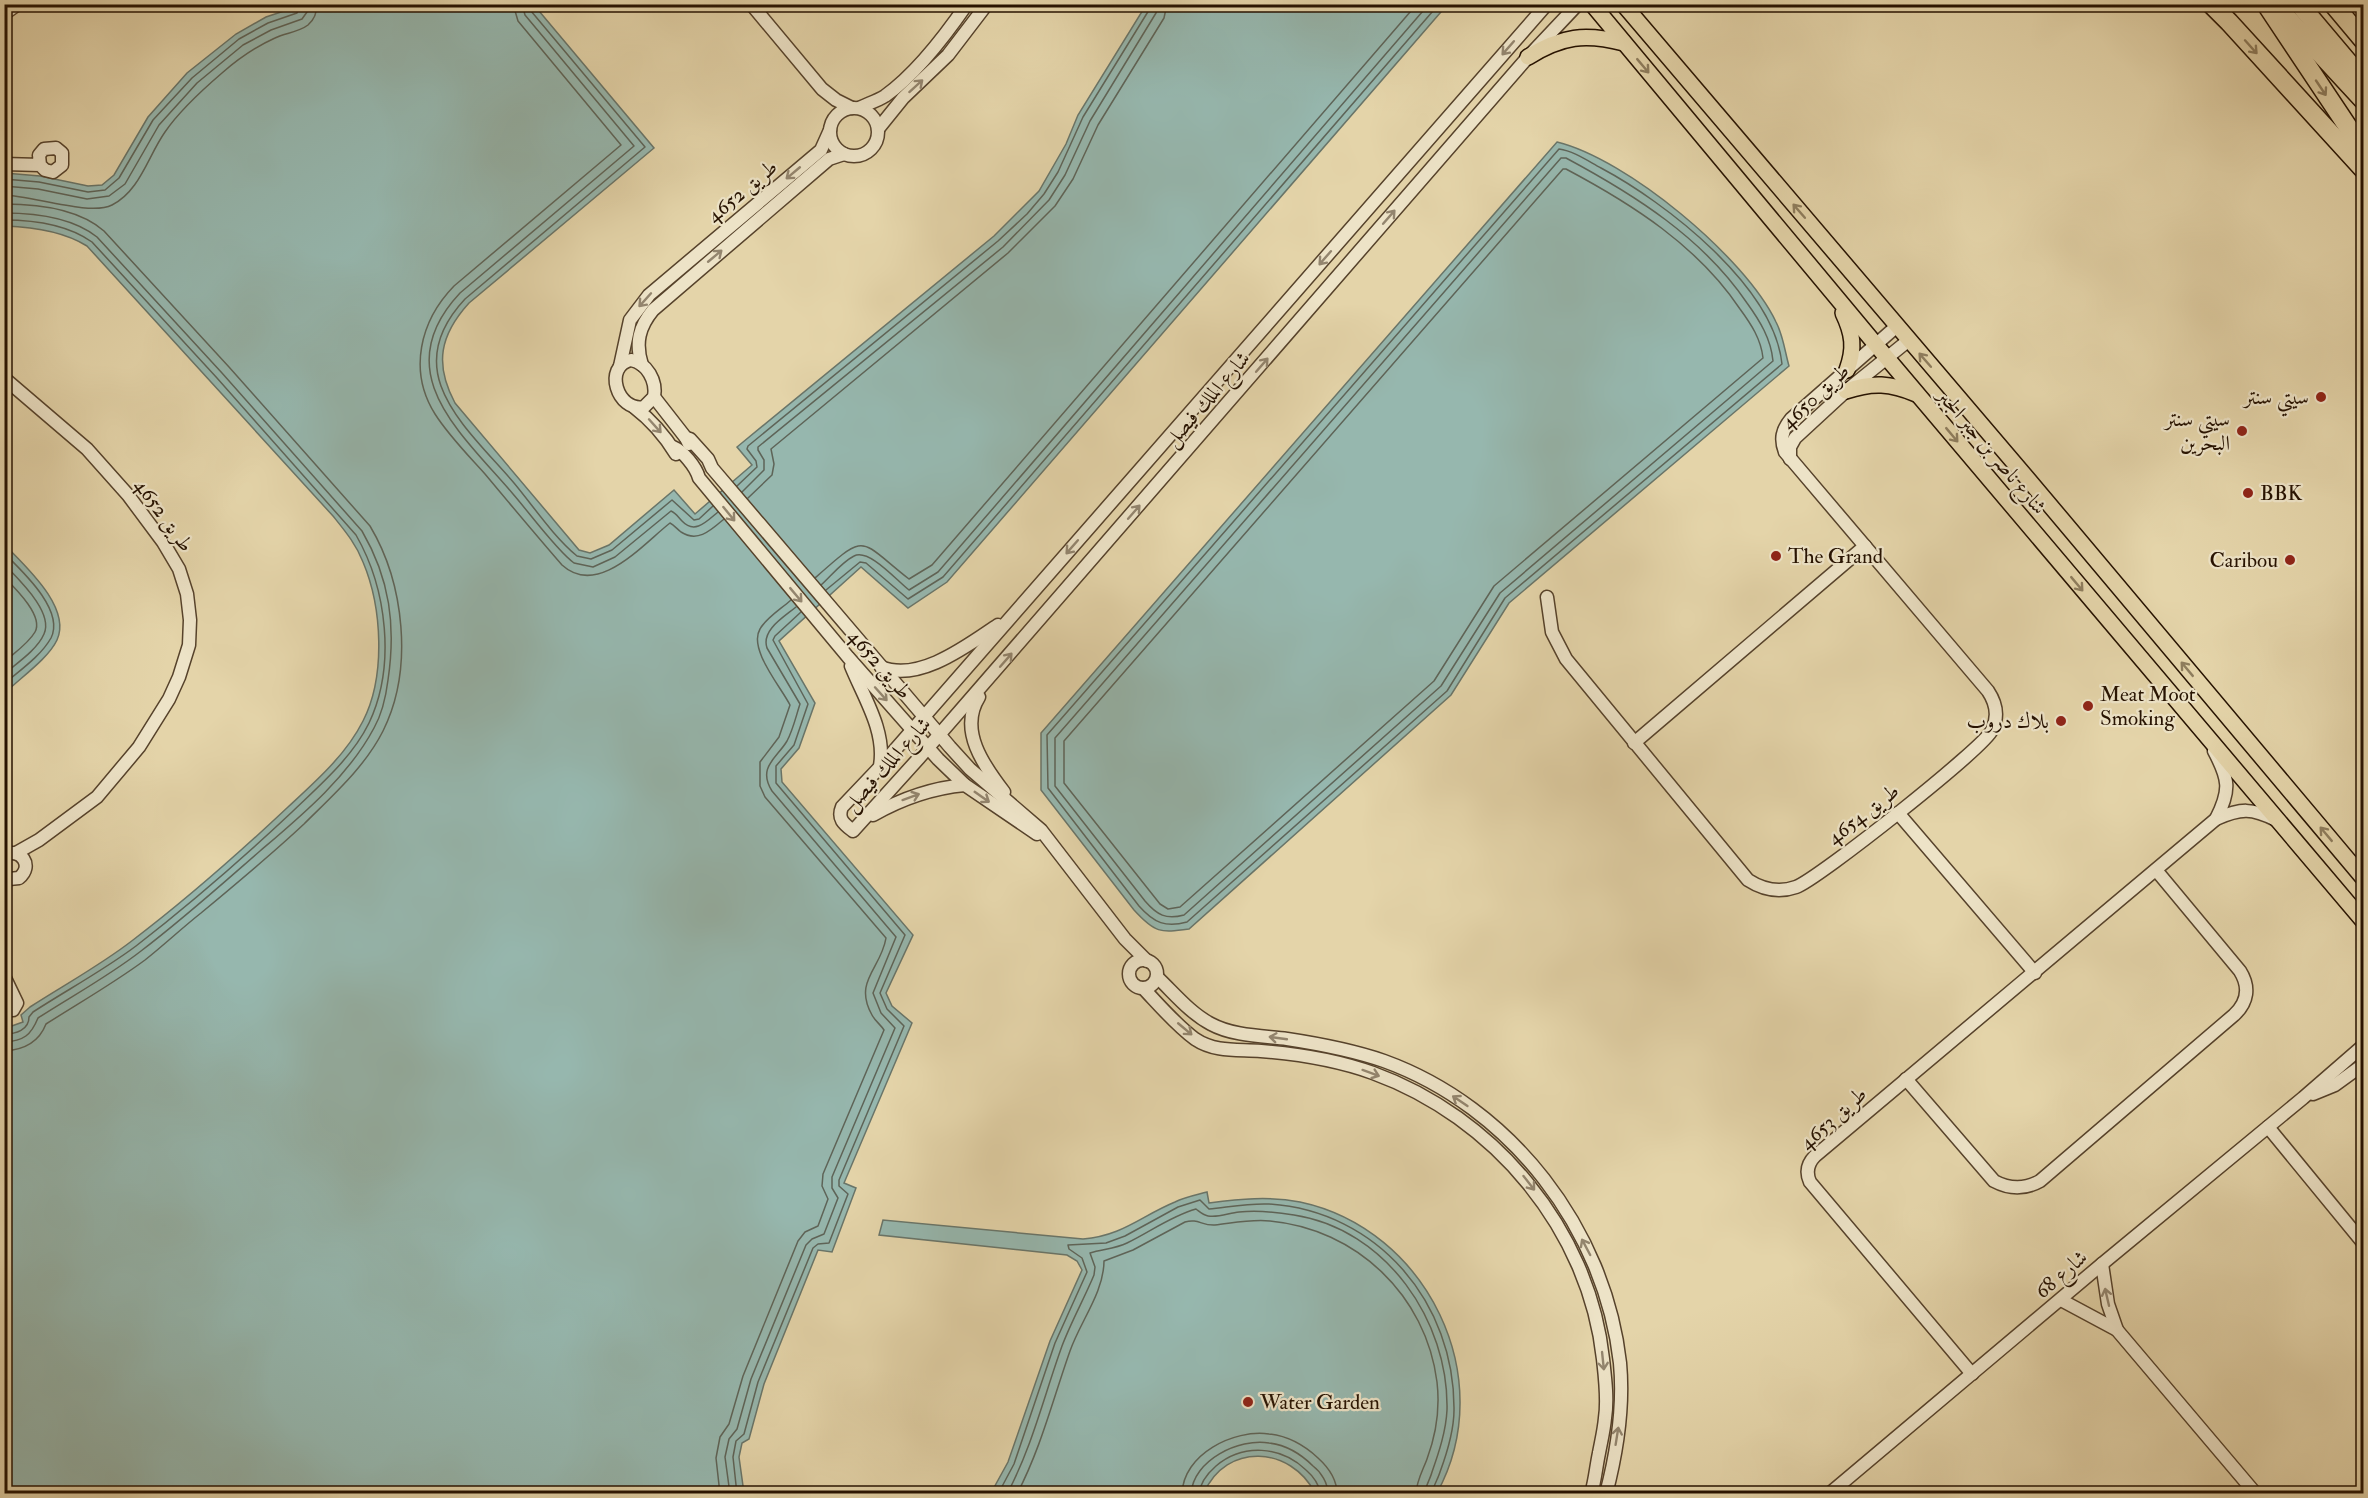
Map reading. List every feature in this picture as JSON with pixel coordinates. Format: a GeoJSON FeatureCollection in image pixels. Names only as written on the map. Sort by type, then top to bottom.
{"type":"FeatureCollection","features":[{"type":"Feature","properties":{"kind":"highway"},"geometry":{"type":"LineString","coordinates":[[2211,4],[2364,170]]}},
{"type":"Feature","properties":{"kind":"highway"},"geometry":{"type":"LineString","coordinates":[[2265,4],[2364,152]]}},
{"type":"Feature","properties":{"kind":"highway"},"geometry":{"type":"LineString","coordinates":[[2275,4],[2364,101]]}},
{"type":"Feature","properties":{"kind":"highway"},"geometry":{"type":"LineString","coordinates":[[2299,4],[2364,81]]}},
{"type":"Feature","properties":{"kind":"highway"},"geometry":{"type":"LineString","coordinates":[[2333,4],[2364,41]]}},
{"type":"Feature","properties":{"kind":"main road","name":"شارع ناصر بن جبر الجبر"},"geometry":{"type":"LineString","coordinates":[[1592,4],[1917,394],[2364,922]]}},
{"type":"Feature","properties":{"kind":"main road","name":"شارع ناصر بن جبر الجبر"},"geometry":{"type":"LineString","coordinates":[[1623,4],[2364,879]]}},
{"type":"Feature","properties":{"kind":"main road"},"geometry":{"type":"LineString","coordinates":[[1635,4],[1646,32]]}},
{"type":"Feature","properties":{"kind":"main road"},"geometry":{"type":"LineString","coordinates":[[1528,57],[1545,46],[1574,38],[1604,38],[1624,43]]}},
{"type":"Feature","properties":{"kind":"main road"},"geometry":{"type":"LineString","coordinates":[[1836,297],[1853,338],[1852,355],[1847,370]]}},
{"type":"Feature","properties":{"kind":"main road"},"geometry":{"type":"LineString","coordinates":[[1846,391],[1864,385],[1882,384],[1900,387],[1917,394]]}},
{"type":"Feature","properties":{"kind":"street"},"geometry":{"type":"LineString","coordinates":[[4,14],[18,4]]}},
{"type":"Feature","properties":{"kind":"street"},"geometry":{"type":"LineString","coordinates":[[751,4],[822,88],[836,100],[868,112],[878,129],[877,139],[872,148],[863,154],[854,156],[844,154],[836,148],[831,140],[830,105],[822,88]]}},
{"type":"Feature","properties":{"kind":"street"},"geometry":{"type":"LineString","coordinates":[[830,127],[838,113],[883,97],[894,88],[937,45],[967,4]]}},
{"type":"Feature","properties":{"kind":"street"},"geometry":{"type":"LineString","coordinates":[[878,129],[903,98],[948,55],[987,4]]}},
{"type":"Feature","properties":{"kind":"street"},"geometry":{"type":"LineString","coordinates":[[1534,18],[1538,4]]}},
{"type":"Feature","properties":{"kind":"street","name":"شارع الملك فيصل"},"geometry":{"type":"LineString","coordinates":[[1547,4],[925,716],[842,807],[840,812],[842,822],[853,831],[991,678],[1528,57],[1578,4]]}},
{"type":"Feature","properties":{"kind":"street","name":"طريق 4652"},"geometry":{"type":"LineString","coordinates":[[620,366],[630,320],[649,295],[821,150],[830,127]]}},
{"type":"Feature","properties":{"kind":"street","name":"طريق 4652"},"geometry":{"type":"LineString","coordinates":[[642,365],[638,349],[640,334],[645,320],[653,310],[829,159],[844,154]]}},
{"type":"Feature","properties":{"kind":"street"},"geometry":{"type":"LineString","coordinates":[[4,164],[24,163],[32,166],[40,160]]}},
{"type":"Feature","properties":{"kind":"street","name":"طريق 4650"},"geometry":{"type":"LineString","coordinates":[[1790,459],[1783,446],[1782,438],[1786,425],[1897,326]]}},
{"type":"Feature","properties":{"kind":"street","name":"طريق 4650"},"geometry":{"type":"LineString","coordinates":[[1790,459],[1790,447],[1795,438],[1846,391],[1909,340]]}},
{"type":"Feature","properties":{"kind":"street"},"geometry":{"type":"LineString","coordinates":[[631,360],[642,365],[652,378],[654,397],[644,407],[634,407],[626,402],[618,392],[616,380],[620,366],[631,360]]}},
{"type":"Feature","properties":{"kind":"street","name":"طريق 4652"},"geometry":{"type":"LineString","coordinates":[[4,378],[87,449],[128,495],[163,542],[179,569],[187,594],[190,620],[189,645],[179,677],[169,699],[139,747],[97,797],[15,856]]}},
{"type":"Feature","properties":{"kind":"street","name":"طريق 4652"},"geometry":{"type":"LineString","coordinates":[[654,397],[850,632],[970,769],[1041,830],[1125,939]]}},
{"type":"Feature","properties":{"kind":"street","name":"طريق 4652"},"geometry":{"type":"LineString","coordinates":[[634,407],[649,419],[695,469],[699,478],[837,645],[928,747],[965,784],[1056,850]]}},
{"type":"Feature","properties":{"kind":"street","name":"طريق 4654"},"geometry":{"type":"LineString","coordinates":[[1547,597],[1549,620],[1560,650],[1634,743],[1748,879],[1768,889],[1792,889],[1808,882],[1898,813],[1988,736],[1996,718],[1996,708],[1988,691],[1790,459]]}},
{"type":"Feature","properties":{"kind":"street"},"geometry":{"type":"LineString","coordinates":[[1634,743],[1865,546]]}},
{"type":"Feature","properties":{"kind":"street"},"geometry":{"type":"LineString","coordinates":[[880,666],[893,672],[937,662],[961,650],[1013,615]]}},
{"type":"Feature","properties":{"kind":"street"},"geometry":{"type":"LineString","coordinates":[[848,657],[879,731],[882,749],[880,767]]}},
{"type":"Feature","properties":{"kind":"street"},"geometry":{"type":"LineString","coordinates":[[991,678],[974,704],[971,718],[973,741],[982,761],[1016,807]]}},
{"type":"Feature","properties":{"kind":"street","name":"طريق 4653"},"geometry":{"type":"LineString","coordinates":[[2207,737],[2226,774],[2226,800],[2216,819]]}},
{"type":"Feature","properties":{"kind":"street"},"geometry":{"type":"LineString","coordinates":[[861,822],[893,804],[931,790],[965,784]]}},
{"type":"Feature","properties":{"kind":"street","name":"طريق 4653"},"geometry":{"type":"LineString","coordinates":[[1972,1374],[1808,1178],[1809,1164],[1815,1156],[2216,819],[2235,811],[2251,811],[2277,821]]}},
{"type":"Feature","properties":{"kind":"street"},"geometry":{"type":"LineString","coordinates":[[1898,813],[2035,973]]}},
{"type":"Feature","properties":{"kind":"street"},"geometry":{"type":"LineString","coordinates":[[4,877],[19,878],[26,871],[15,856]]}},
{"type":"Feature","properties":{"kind":"street"},"geometry":{"type":"LineString","coordinates":[[1906,1079],[1994,1181],[2020,1188],[2040,1181],[2234,1015],[2245,1000],[2247,988],[2240,971],[2156,870]]}},
{"type":"Feature","properties":{"kind":"street"},"geometry":{"type":"LineString","coordinates":[[1125,939],[1156,969],[1157,977],[1154,984],[1143,988]]}},
{"type":"Feature","properties":{"kind":"street"},"geometry":{"type":"LineString","coordinates":[[1125,939],[1133,965]]}},
{"type":"Feature","properties":{"kind":"street"},"geometry":{"type":"LineString","coordinates":[[1147,961],[1140,961],[1133,965],[1129,972],[1131,980],[1136,986],[1143,988],[1170,1017],[1197,1040],[1216,1048],[1237,1051],[1260,1050],[1341,1063],[1406,1086],[1444,1107],[1470,1125],[1519,1171],[1564,1236],[1591,1299],[1601,1339],[1606,1416],[1591,1494]]}},
{"type":"Feature","properties":{"kind":"street"},"geometry":{"type":"LineString","coordinates":[[1157,977],[1195,1013],[1213,1025],[1236,1032],[1347,1050],[1411,1071],[1460,1100],[1491,1124],[1534,1166],[1555,1192],[1591,1257],[1617,1342],[1620,1366],[1620,1418],[1606,1494]]}},
{"type":"Feature","properties":{"kind":"street"},"geometry":{"type":"LineString","coordinates":[[4,1004],[11,1010],[17,1005],[7,981]]}},
{"type":"Feature","properties":{"kind":"street","name":"شارع 68"},"geometry":{"type":"LineString","coordinates":[[1829,1494],[2364,1045]]}},
{"type":"Feature","properties":{"kind":"street","name":"شارع 68"},"geometry":{"type":"LineString","coordinates":[[2303,1098],[2335,1084],[2364,1064]]}},
{"type":"Feature","properties":{"kind":"street"},"geometry":{"type":"LineString","coordinates":[[2268,1127],[2364,1244]]}},
{"type":"Feature","properties":{"kind":"street"},"geometry":{"type":"LineString","coordinates":[[2102,1264],[2108,1304],[2117,1330],[2256,1494]]}},
{"type":"Feature","properties":{"kind":"street"},"geometry":{"type":"LineString","coordinates":[[2061,1300],[2117,1330]]}},
{"type":"Feature","properties":{"kind":"street"},"geometry":{"type":"LineString","coordinates":[[1839,1494],[1846,1481]]}},
{"type":"Feature","properties":{"kind":"water"},"geometry":{"type":"Polygon","coordinates":[[[302,5],[534,5],[654,148],[469,303],[452,327],[443,350],[444,375],[455,403],[579,550],[590,553],[609,545],[674,490],[695,514],[752,465],[737,447],[994,236],[1039,191],[1066,144],[1078,115],[1146,5],[1447,5],[947,582],[908,608],[861,567],[779,641],[815,703],[799,748],[781,769],[782,782],[913,935],[886,993],[892,1006],[912,1023],[844,1183],[856,1188],[832,1252],[818,1250],[764,1384],[749,1439],[742,1443],[739,1457],[744,1493],[5,1493],[4,1025],[6,1028],[23,1022],[21,1015],[30,1007],[108,958],[153,924],[232,858],[319,778],[339,757],[363,721],[375,684],[379,642],[369,580],[363,562],[350,538],[87,246],[48,231],[5,226],[5,173],[40,176],[88,186],[102,185],[114,175],[148,117],[187,73],[236,34],[266,17],[302,5]]]}},
{"type":"Feature","properties":{"kind":"water"},"geometry":{"type":"Polygon","coordinates":[[[1557,142],[1585,152],[1649,189],[1712,241],[1761,296],[1778,327],[1789,366],[1509,603],[1451,695],[1189,929],[1158,930],[1134,910],[1041,790],[1041,733],[1557,142]]]}},
{"type":"Feature","properties":{"kind":"water"},"geometry":{"type":"Polygon","coordinates":[[[4,544],[44,588],[58,614],[60,627],[53,647],[5,693],[4,544]]]}},
{"type":"Feature","properties":{"kind":"water"},"geometry":{"type":"Polygon","coordinates":[[[1207,1192],[1209,1203],[1254,1199],[1288,1200],[1345,1218],[1384,1243],[1416,1276],[1440,1314],[1455,1358],[1460,1403],[1454,1449],[1437,1493],[1315,1493],[1304,1477],[1291,1466],[1275,1459],[1259,1456],[1242,1458],[1227,1465],[1214,1476],[1204,1493],[991,1493],[1008,1462],[1050,1341],[1082,1270],[1077,1261],[1067,1255],[879,1235],[883,1220],[1083,1239],[1120,1230],[1179,1200],[1207,1192]]]}},
{"type":"Feature","properties":{"kind":"place","name":"سيتي سنتر"},"geometry":{"type":"Point","coordinates":[2321,397]}},
{"type":"Feature","properties":{"kind":"place","name":"سيتي سنتر البحرين"},"geometry":{"type":"Point","coordinates":[2242,431]}},
{"type":"Feature","properties":{"kind":"place","name":"BBK"},"geometry":{"type":"Point","coordinates":[2248,493]}},
{"type":"Feature","properties":{"kind":"place","name":"The Grand"},"geometry":{"type":"Point","coordinates":[1776,556]}},
{"type":"Feature","properties":{"kind":"place","name":"Caribou"},"geometry":{"type":"Point","coordinates":[2290,560]}},
{"type":"Feature","properties":{"kind":"place","name":"Meat Moot Smoking"},"geometry":{"type":"Point","coordinates":[2088,706]}},
{"type":"Feature","properties":{"kind":"place","name":"بلاك دروب"},"geometry":{"type":"Point","coordinates":[2061,721]}},
{"type":"Feature","properties":{"kind":"place","name":"Water Garden"},"geometry":{"type":"Point","coordinates":[1248,1402]}}]}
